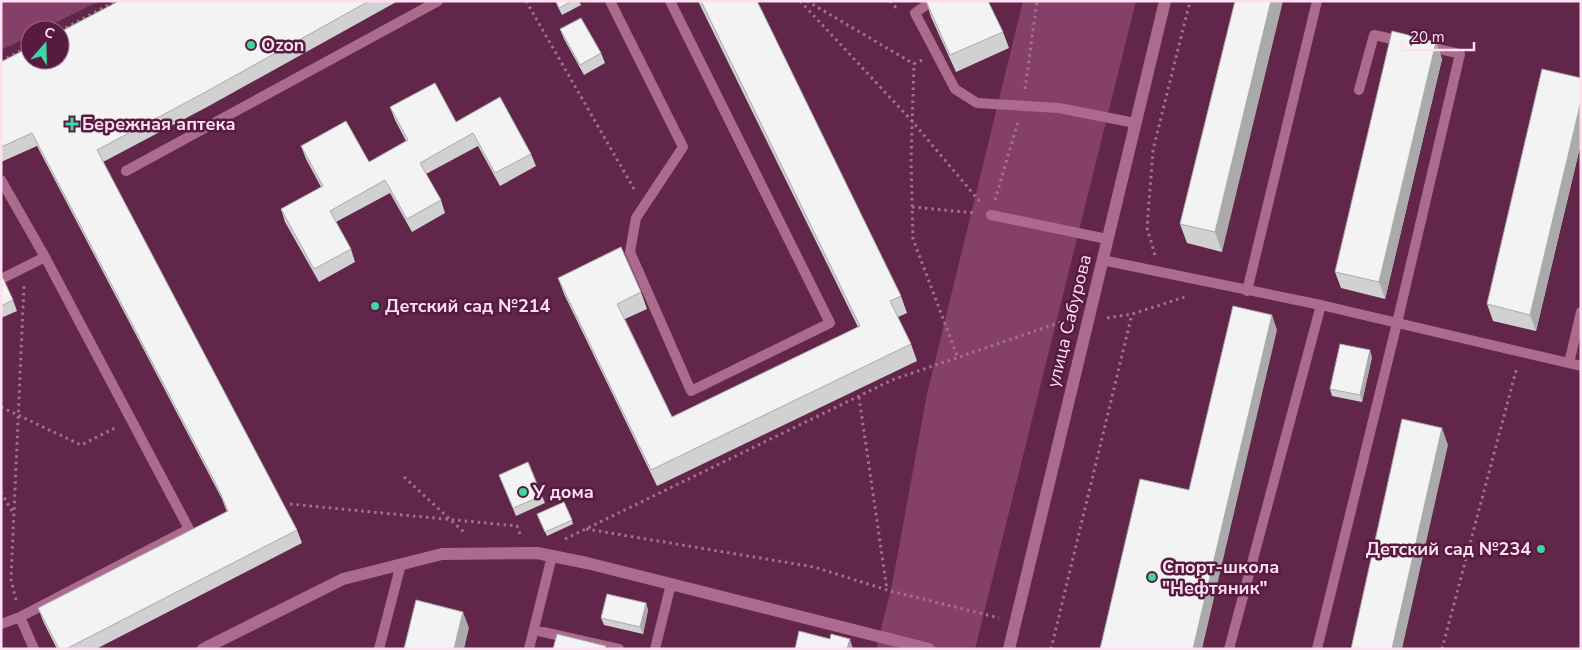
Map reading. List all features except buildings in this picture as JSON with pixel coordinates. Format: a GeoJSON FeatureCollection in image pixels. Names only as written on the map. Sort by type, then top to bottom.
{"type":"FeatureCollection","features":[{"type":"Feature","properties":{"kind":"street","name":"улица Сабурова"},"geometry":{"type":"LineString","coordinates":[[1009,649],[1165,1]]}},
{"type":"Feature","properties":{"kind":"street"},"geometry":{"type":"LineString","coordinates":[[203,649],[343,579],[442,554],[532,553],[671,584],[929,649]]}},
{"type":"Feature","properties":{"kind":"lane"},"geometry":{"type":"LineString","coordinates":[[126,171],[438,1]]}},
{"type":"Feature","properties":{"kind":"lane"},"geometry":{"type":"LineString","coordinates":[[610,1],[682,147],[636,218],[630,252],[691,391],[830,323],[670,1]]}},
{"type":"Feature","properties":{"kind":"lane"},"geometry":{"type":"LineString","coordinates":[[932,1],[915,13],[955,89],[977,103],[1059,108],[1135,123]]}},
{"type":"Feature","properties":{"kind":"lane"},"geometry":{"type":"LineString","coordinates":[[1247,291],[1317,1]]}},
{"type":"Feature","properties":{"kind":"lane"},"geometry":{"type":"LineString","coordinates":[[1317,649],[1397,323],[1460,54],[1374,35],[1359,90]]}},
{"type":"Feature","properties":{"kind":"lane"},"geometry":{"type":"LineString","coordinates":[[1,180],[45,256],[189,529],[20,618],[1,624]]}},
{"type":"Feature","properties":{"kind":"lane"},"geometry":{"type":"LineString","coordinates":[[991,215],[1107,239]]}},
{"type":"Feature","properties":{"kind":"lane"},"geometry":{"type":"LineString","coordinates":[[1,279],[45,256]]}},
{"type":"Feature","properties":{"kind":"lane"},"geometry":{"type":"LineString","coordinates":[[1102,260],[1321,305],[1581,366]]}},
{"type":"Feature","properties":{"kind":"lane"},"geometry":{"type":"LineString","coordinates":[[1230,649],[1321,305]]}},
{"type":"Feature","properties":{"kind":"lane"},"geometry":{"type":"LineString","coordinates":[[1570,363],[1581,312]]}},
{"type":"Feature","properties":{"kind":"lane"},"geometry":{"type":"LineString","coordinates":[[529,649],[552,556]]}},
{"type":"Feature","properties":{"kind":"lane"},"geometry":{"type":"LineString","coordinates":[[379,649],[401,564]]}},
{"type":"Feature","properties":{"kind":"lane"},"geometry":{"type":"LineString","coordinates":[[655,649],[671,584]]}},
{"type":"Feature","properties":{"kind":"lane"},"geometry":{"type":"LineString","coordinates":[[20,618],[34,649]]}},
{"type":"Feature","properties":{"kind":"lane"},"geometry":{"type":"LineString","coordinates":[[534,630],[619,649]]}},
{"type":"Feature","properties":{"kind":"path"},"geometry":{"type":"LineString","coordinates":[[70,26],[116,1]]}},
{"type":"Feature","properties":{"kind":"path"},"geometry":{"type":"LineString","coordinates":[[526,1],[622,171],[644,204]]}},
{"type":"Feature","properties":{"kind":"path"},"geometry":{"type":"LineString","coordinates":[[800,1],[912,120],[991,215]]}},
{"type":"Feature","properties":{"kind":"path"},"geometry":{"type":"LineString","coordinates":[[807,1],[914,64]]}},
{"type":"Feature","properties":{"kind":"path"},"geometry":{"type":"LineString","coordinates":[[991,215],[1022,106],[1037,1]]}},
{"type":"Feature","properties":{"kind":"path"},"geometry":{"type":"LineString","coordinates":[[1159,272],[1147,228],[1153,150],[1190,1]]}},
{"type":"Feature","properties":{"kind":"path"},"geometry":{"type":"LineString","coordinates":[[1,61],[20,51]]}},
{"type":"Feature","properties":{"kind":"path"},"geometry":{"type":"LineString","coordinates":[[914,64],[936,54]]}},
{"type":"Feature","properties":{"kind":"path"},"geometry":{"type":"LineString","coordinates":[[914,64],[912,120],[913,239],[958,358]]}},
{"type":"Feature","properties":{"kind":"path"},"geometry":{"type":"LineString","coordinates":[[912,207],[991,215]]}},
{"type":"Feature","properties":{"kind":"path"},"geometry":{"type":"LineString","coordinates":[[20,618],[11,580],[25,267]]}},
{"type":"Feature","properties":{"kind":"path"},"geometry":{"type":"LineString","coordinates":[[290,504],[517,526],[532,553],[892,380],[1088,317],[1132,314],[1221,285]]}},
{"type":"Feature","properties":{"kind":"path"},"geometry":{"type":"LineString","coordinates":[[1051,649],[1132,314]]}},
{"type":"Feature","properties":{"kind":"path"},"geometry":{"type":"LineString","coordinates":[[1442,649],[1520,352]]}},
{"type":"Feature","properties":{"kind":"path"},"geometry":{"type":"LineString","coordinates":[[859,397],[887,590]]}},
{"type":"Feature","properties":{"kind":"path"},"geometry":{"type":"LineString","coordinates":[[1,407],[80,445],[131,420]]}},
{"type":"Feature","properties":{"kind":"path"},"geometry":{"type":"LineString","coordinates":[[404,477],[487,554]]}},
{"type":"Feature","properties":{"kind":"path"},"geometry":{"type":"LineString","coordinates":[[1,492],[14,515]]}},
{"type":"Feature","properties":{"kind":"path"},"geometry":{"type":"LineString","coordinates":[[585,529],[814,567],[887,590],[1015,622]]}},
{"type":"Feature","properties":{"kind":"shaded area"},"geometry":{"type":"Polygon","coordinates":[[[1,1],[99,1],[61,20],[20,20],[20,41],[1,50],[1,1]]]}},
{"type":"Feature","properties":{"kind":"shaded area"},"geometry":{"type":"Polygon","coordinates":[[[1023,1],[1136,1],[975,649],[876,649],[892,585],[927,394],[1023,1]]]}},
{"type":"Feature","properties":{"kind":"place","name":"Ozon"},"geometry":{"type":"Point","coordinates":[251,45]}},
{"type":"Feature","properties":{"kind":"place","name":"Бережная аптека"},"geometry":{"type":"Point","coordinates":[72,124]}},
{"type":"Feature","properties":{"kind":"place","name":"Детский сад №214"},"geometry":{"type":"Point","coordinates":[375,306]}},
{"type":"Feature","properties":{"kind":"place","name":"У дома"},"geometry":{"type":"Point","coordinates":[523,492]}},
{"type":"Feature","properties":{"kind":"place","name":"Детский сад №234"},"geometry":{"type":"Point","coordinates":[1541,549]}},
{"type":"Feature","properties":{"kind":"place","name":"Спорт-школа \"Нефтяник\""},"geometry":{"type":"Point","coordinates":[1152,577]}}]}
